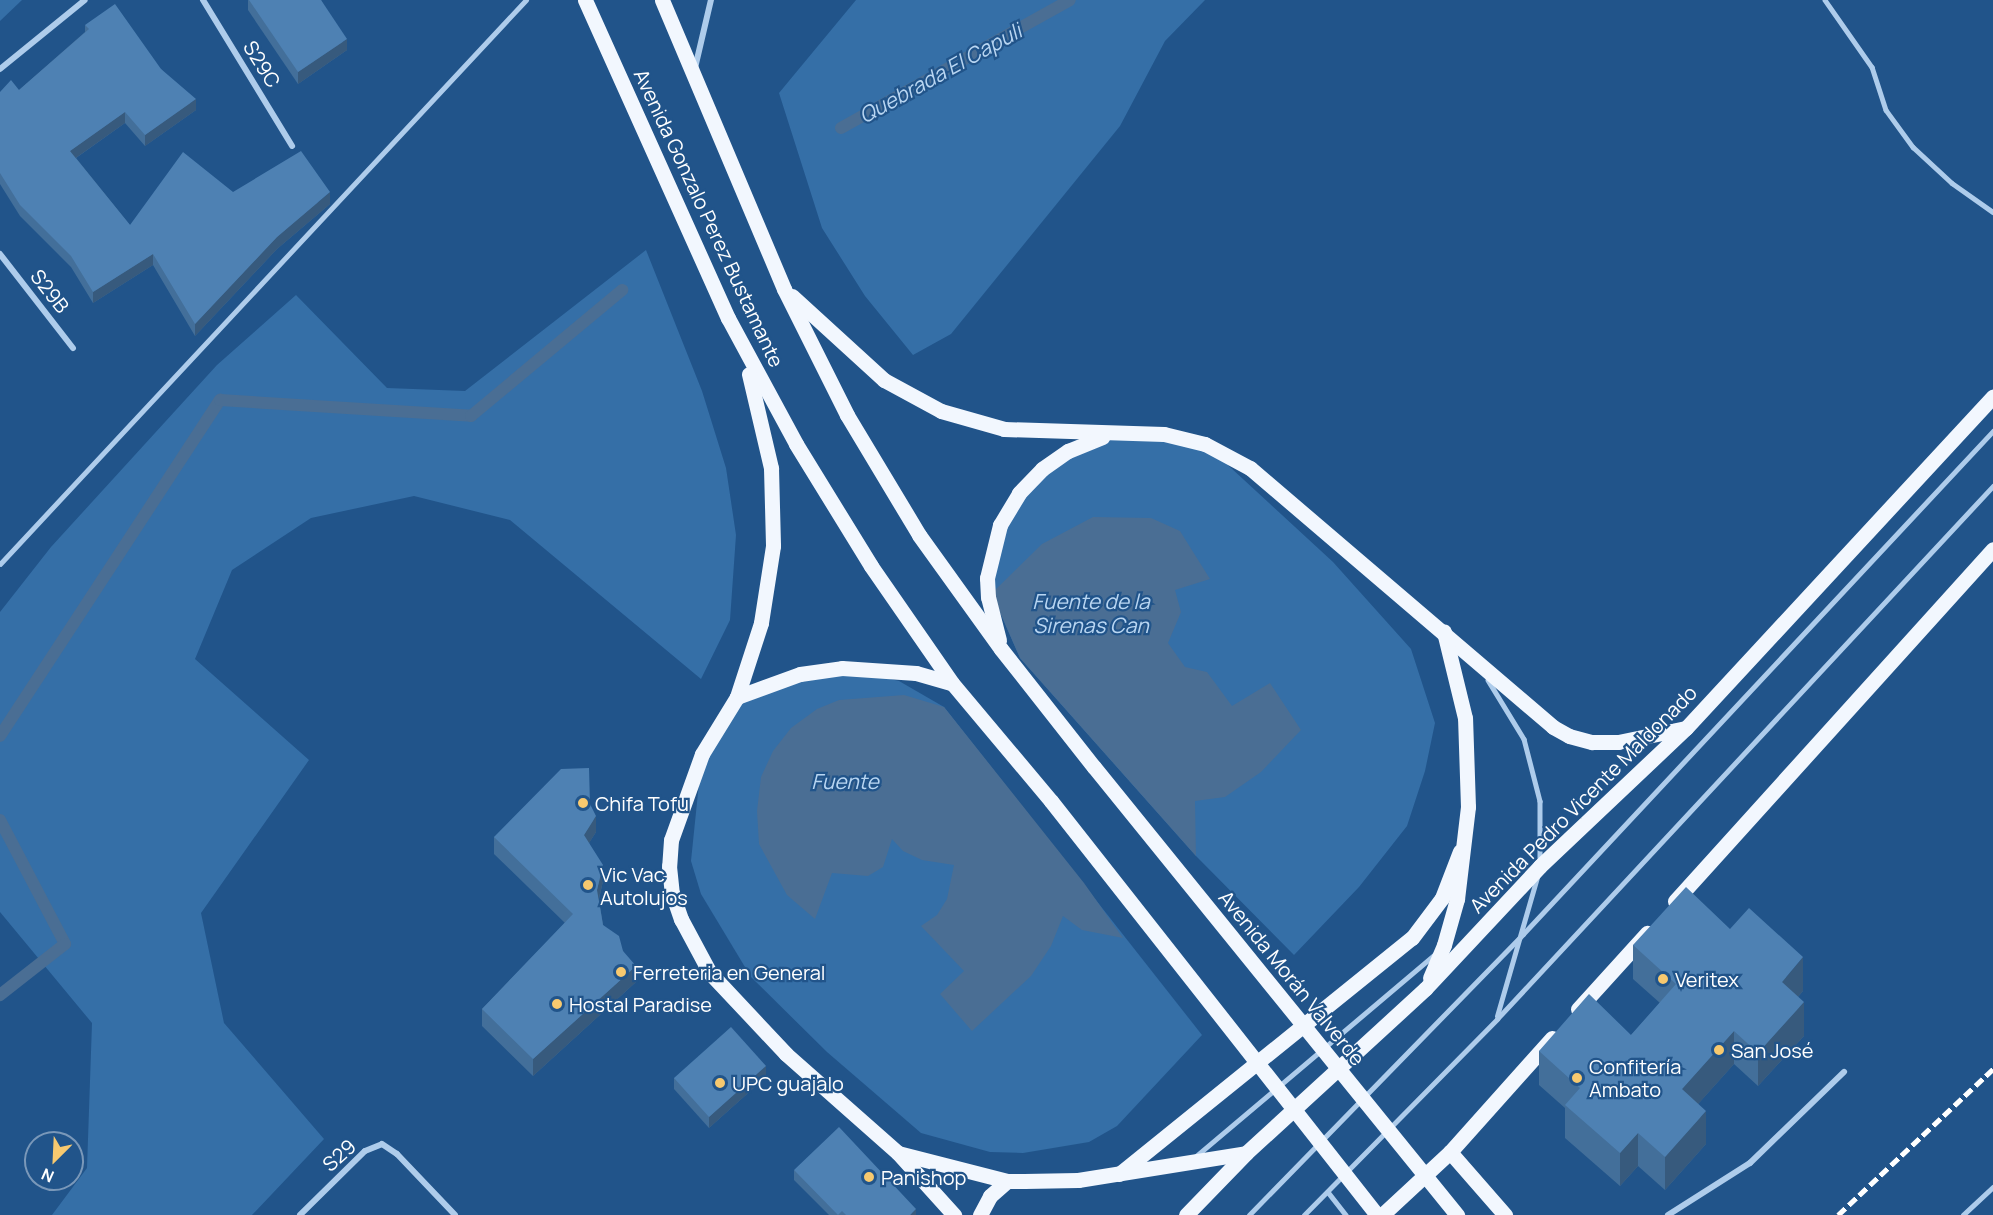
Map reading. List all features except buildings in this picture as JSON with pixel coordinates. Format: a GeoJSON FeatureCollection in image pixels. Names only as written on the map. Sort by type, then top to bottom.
{"type":"FeatureCollection","features":[{"type":"Feature","properties":{"kind":"main road","name":"Avenida Gonzalo Perez Bustamante"},"geometry":{"type":"LineString","coordinates":[[585,0],[728,318],[834,505],[952,683],[1051,801],[1377,1215]]}},
{"type":"Feature","properties":{"kind":"main road","name":"Avenida Gonzalo Perez Bustamante"},"geometry":{"type":"LineString","coordinates":[[663,0],[695,69],[784,289],[847,415],[919,535],[1001,649],[1094,767]]}},
{"type":"Feature","properties":{"kind":"main road"},"geometry":{"type":"LineString","coordinates":[[784,289],[884,380],[941,411],[1004,429],[1164,434],[1205,444],[1250,468],[1553,727],[1569,736],[1592,742],[1618,742],[1686,729]]}},
{"type":"Feature","properties":{"kind":"main road"},"geometry":{"type":"LineString","coordinates":[[728,318],[756,391],[771,479],[773,546],[761,623],[737,697],[702,754],[671,840],[669,866],[678,911],[710,973],[786,1054],[898,1153],[954,1215]]}},
{"type":"Feature","properties":{"kind":"main road","name":"Avenida Pedro Vicente Maldonado"},"geometry":{"type":"LineString","coordinates":[[1186,1215],[1246,1153],[1425,989],[1540,866],[1686,729],[1993,396]]}},
{"type":"Feature","properties":{"kind":"main road"},"geometry":{"type":"LineString","coordinates":[[1001,649],[988,597],[987,579],[1000,525],[1019,493],[1048,464],[1068,451],[1114,434]]}},
{"type":"Feature","properties":{"kind":"main road"},"geometry":{"type":"LineString","coordinates":[[1382,1215],[1450,1152],[1993,549]]}},
{"type":"Feature","properties":{"kind":"main road"},"geometry":{"type":"LineString","coordinates":[[1425,989],[1444,945],[1456,899],[1460,852],[1468,807],[1469,763],[1458,675],[1444,632]]}},
{"type":"Feature","properties":{"kind":"main road"},"geometry":{"type":"LineString","coordinates":[[737,697],[800,674],[842,668],[916,673],[952,683]]}},
{"type":"Feature","properties":{"kind":"main road","name":"Avenida Morán Valverde"},"geometry":{"type":"LineString","coordinates":[[1094,767],[1457,1215]]}},
{"type":"Feature","properties":{"kind":"main road"},"geometry":{"type":"LineString","coordinates":[[1119,1174],[1412,938],[1442,898],[1460,852]]}},
{"type":"Feature","properties":{"kind":"main road"},"geometry":{"type":"LineString","coordinates":[[1450,1152],[1505,1215]]}},
{"type":"Feature","properties":{"kind":"main road"},"geometry":{"type":"LineString","coordinates":[[898,1153],[1007,1181],[1054,1181],[1119,1174],[1246,1153]]}},
{"type":"Feature","properties":{"kind":"main road"},"geometry":{"type":"LineString","coordinates":[[980,1215],[990,1196],[1007,1181]]}},
{"type":"Feature","properties":{"kind":"street"},"geometry":{"type":"LineString","coordinates":[[0,69],[85,0]]}},
{"type":"Feature","properties":{"kind":"street","name":"S29C"},"geometry":{"type":"LineString","coordinates":[[203,0],[292,146]]}},
{"type":"Feature","properties":{"kind":"street"},"geometry":{"type":"LineString","coordinates":[[695,69],[711,0]]}},
{"type":"Feature","properties":{"kind":"street","name":"S29B"},"geometry":{"type":"LineString","coordinates":[[0,254],[74,348]]}},
{"type":"Feature","properties":{"kind":"street"},"geometry":{"type":"LineString","coordinates":[[1668,1215],[1750,1163],[1844,1072]]}},
{"type":"Feature","properties":{"kind":"street","name":"S29"},"geometry":{"type":"LineString","coordinates":[[300,1215],[365,1151],[382,1144],[397,1154],[455,1215]]}},
{"type":"Feature","properties":{"kind":"lane"},"geometry":{"type":"LineString","coordinates":[[0,564],[526,0]]}},
{"type":"Feature","properties":{"kind":"lane"},"geometry":{"type":"LineString","coordinates":[[1825,0],[1872,68],[1886,110],[1913,147],[1952,183],[1993,212]]}},
{"type":"Feature","properties":{"kind":"lane"},"geometry":{"type":"LineString","coordinates":[[1249,1215],[1523,934],[1993,431]]}},
{"type":"Feature","properties":{"kind":"lane"},"geometry":{"type":"LineString","coordinates":[[1304,1215],[1497,1019],[1993,486]]}},
{"type":"Feature","properties":{"kind":"lane"},"geometry":{"type":"LineString","coordinates":[[1444,632],[1490,682],[1524,738],[1540,801],[1540,866],[1523,934],[1497,1019]]}},
{"type":"Feature","properties":{"kind":"lane"},"geometry":{"type":"LineString","coordinates":[[1188,1162],[1444,945]]}},
{"type":"Feature","properties":{"kind":"lane"},"geometry":{"type":"LineString","coordinates":[[1963,1215],[1970,1212],[1993,1187]]}},
{"type":"Feature","properties":{"kind":"lane"},"geometry":{"type":"LineString","coordinates":[[1328,1192],[1346,1215]]}},
{"type":"Feature","properties":{"kind":"lane"},"geometry":{"type":"LineString","coordinates":[[1970,1212],[1977,1215]]}},
{"type":"Feature","properties":{"kind":"shaded area"},"geometry":{"type":"Polygon","coordinates":[[[0,0],[22,0],[0,21],[0,0]]]}},
{"type":"Feature","properties":{"kind":"shaded area"},"geometry":{"type":"Polygon","coordinates":[[[856,0],[1205,0],[1165,41],[1120,126],[951,334],[913,355],[865,296],[822,228],[779,93],[856,0]]]}},
{"type":"Feature","properties":{"kind":"shaded area"},"geometry":{"type":"Polygon","coordinates":[[[646,250],[702,391],[726,468],[736,535],[730,620],[701,679],[510,520],[414,496],[311,518],[232,570],[195,659],[309,760],[201,913],[224,1023],[324,1139],[252,1215],[52,1215],[70,1191],[84,1191],[84,1172],[87,1168],[92,1023],[0,912],[0,612],[51,547],[217,365],[296,295],[387,388],[465,391],[646,250]]]}},
{"type":"Feature","properties":{"kind":"shaded area"},"geometry":{"type":"Polygon","coordinates":[[[1114,434],[1205,444],[1333,562],[1411,649],[1435,723],[1425,771],[1407,826],[1359,887],[1294,955],[1196,856],[1020,658],[999,610],[988,597],[994,542],[1031,479],[1114,434]]]}},
{"type":"Feature","properties":{"kind":"shaded area"},"geometry":{"type":"Polygon","coordinates":[[[842,668],[899,681],[944,707],[1202,1035],[1117,1126],[1089,1142],[1023,1153],[990,1152],[921,1133],[827,1052],[751,977],[701,894],[691,861],[702,754],[737,697],[842,668]]]}},
{"type":"Feature","properties":{"kind":"water","name":"Fuente de la Sirenas Can"},"geometry":{"type":"Polygon","coordinates":[[[1093,517],[1151,518],[1180,531],[1210,579],[1175,590],[1181,612],[1168,643],[1185,667],[1207,672],[1232,706],[1270,683],[1301,730],[1261,772],[1225,797],[1195,801],[1196,856],[1020,658],[999,610],[988,597],[1042,544],[1093,517]]]}},
{"type":"Feature","properties":{"kind":"water","name":"Fuente"},"geometry":{"type":"Polygon","coordinates":[[[904,695],[944,707],[1084,883],[1123,938],[1082,930],[1063,916],[1051,946],[1031,976],[972,1031],[940,994],[964,971],[921,926],[937,915],[947,899],[954,865],[922,860],[903,851],[892,839],[883,867],[868,876],[832,873],[815,919],[787,895],[759,844],[757,811],[761,777],[773,751],[791,728],[817,709],[839,700],[904,695]]]}},
{"type":"Feature","properties":{"kind":"waterway","name":"Quebrada El Capuli"},"geometry":{"type":"LineString","coordinates":[[841,128],[1070,0]]}},
{"type":"Feature","properties":{"kind":"waterway"},"geometry":{"type":"LineString","coordinates":[[0,736],[220,400],[471,416],[622,290]]}},
{"type":"Feature","properties":{"kind":"waterway"},"geometry":{"type":"LineString","coordinates":[[0,820],[65,944],[0,995]]}},
{"type":"Feature","properties":{"kind":"railway"},"geometry":{"type":"LineString","coordinates":[[1838,1215],[1993,1069]]}},
{"type":"Feature","properties":{"kind":"place","name":"Chifa Tofu"},"geometry":{"type":"Point","coordinates":[583,803]}},
{"type":"Feature","properties":{"kind":"place","name":"Vic Vac Autolujos"},"geometry":{"type":"Point","coordinates":[588,885]}},
{"type":"Feature","properties":{"kind":"place","name":"Ferreteria en General"},"geometry":{"type":"Point","coordinates":[621,972]}},
{"type":"Feature","properties":{"kind":"place","name":"Veritex"},"geometry":{"type":"Point","coordinates":[1663,979]}},
{"type":"Feature","properties":{"kind":"place","name":"Hostal Paradise"},"geometry":{"type":"Point","coordinates":[557,1004]}},
{"type":"Feature","properties":{"kind":"place","name":"San José"},"geometry":{"type":"Point","coordinates":[1719,1050]}},
{"type":"Feature","properties":{"kind":"place","name":"Confitería Ambato"},"geometry":{"type":"Point","coordinates":[1577,1078]}},
{"type":"Feature","properties":{"kind":"place","name":"UPC guajalo"},"geometry":{"type":"Point","coordinates":[720,1083]}},
{"type":"Feature","properties":{"kind":"place","name":"Panishop"},"geometry":{"type":"Point","coordinates":[869,1177]}}]}
